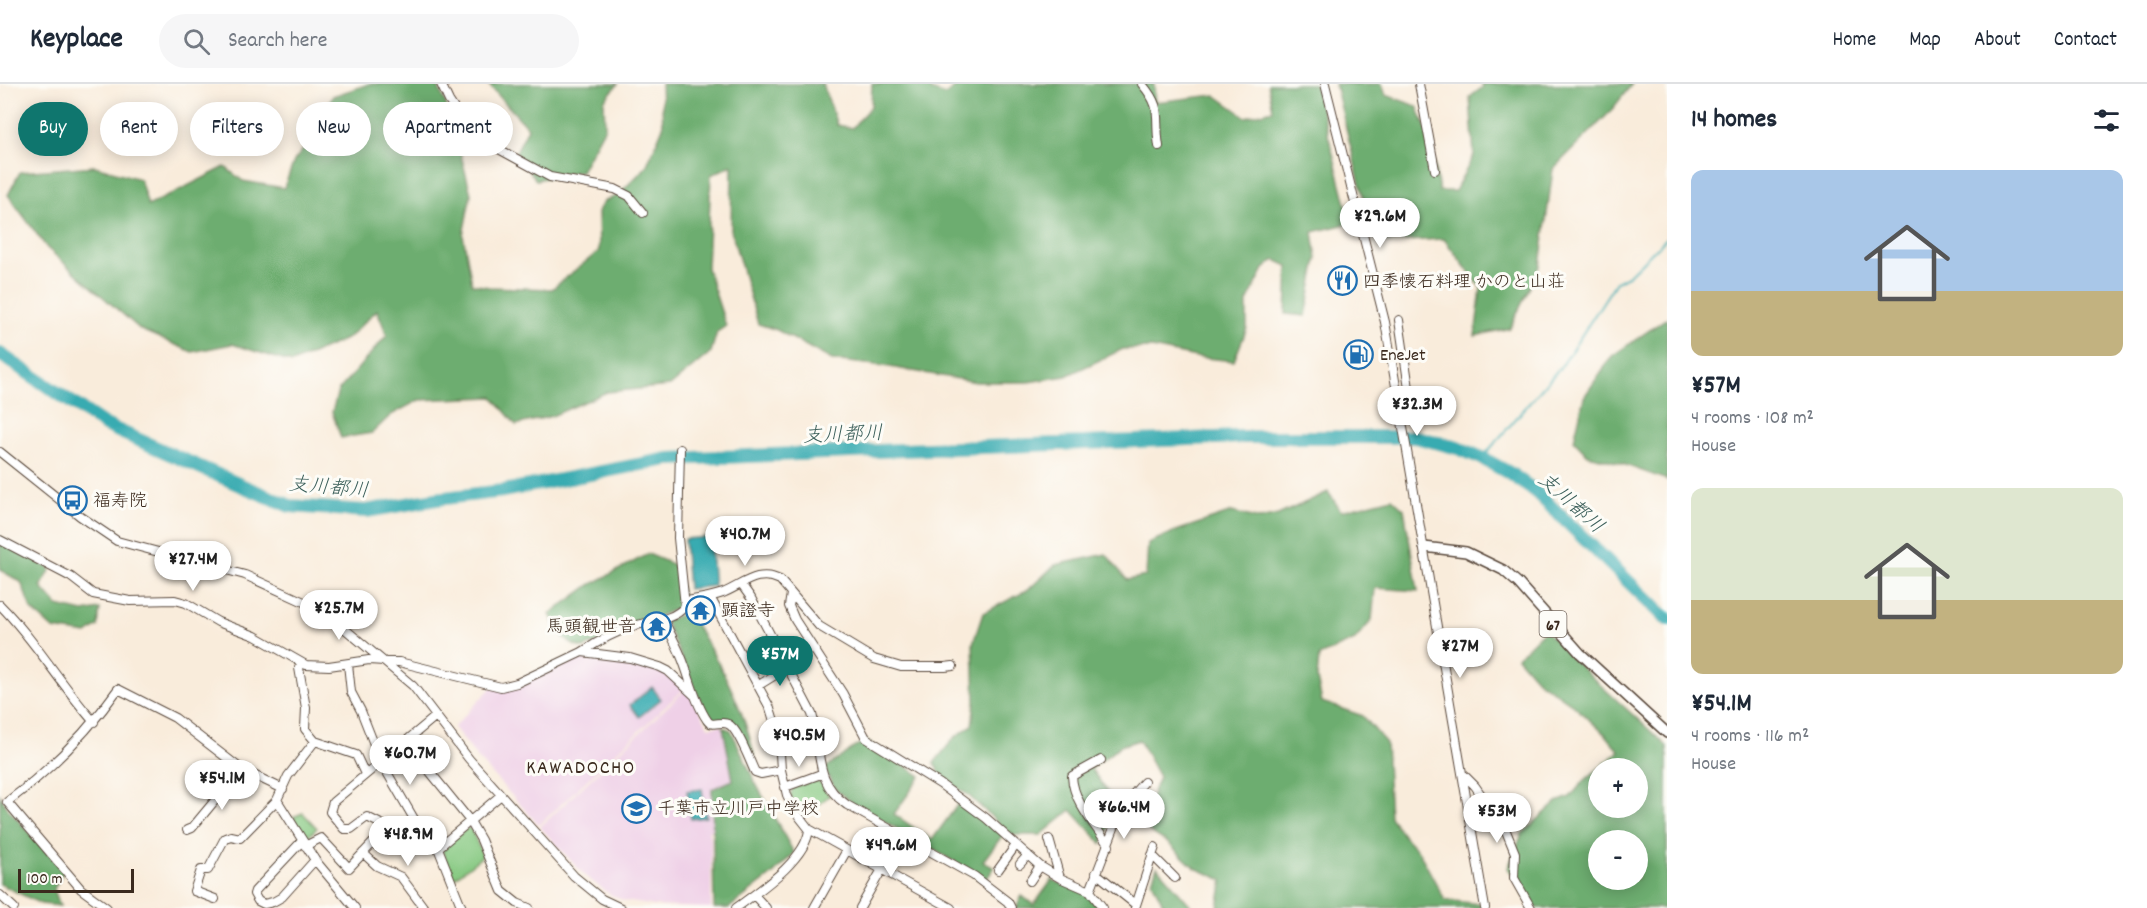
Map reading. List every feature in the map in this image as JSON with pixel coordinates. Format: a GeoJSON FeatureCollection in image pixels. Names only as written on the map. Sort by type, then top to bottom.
{"type":"FeatureCollection","features":[{"type":"Feature","properties":{"kind":"main road","name":"67"},"geometry":{"type":"LineString","coordinates":[[1424,547],[1466,552],[1503,570],[1518,583],[1580,653],[1667,733]]}},
{"type":"Feature","properties":{"kind":"street"},"geometry":{"type":"LineString","coordinates":[[441,84],[465,125],[497,148],[550,177],[615,189],[629,196],[643,213]]}},
{"type":"Feature","properties":{"kind":"street"},"geometry":{"type":"LineString","coordinates":[[1142,84],[1157,107],[1159,146]]}},
{"type":"Feature","properties":{"kind":"street"},"geometry":{"type":"LineString","coordinates":[[1325,84],[1386,327],[1485,908]]}},
{"type":"Feature","properties":{"kind":"street"},"geometry":{"type":"LineString","coordinates":[[1419,84],[1435,170]]}},
{"type":"Feature","properties":{"kind":"street"},"geometry":{"type":"LineString","coordinates":[[1398,397],[1411,398],[1399,320]]}},
{"type":"Feature","properties":{"kind":"street"},"geometry":{"type":"LineString","coordinates":[[1386,327],[1401,330]]}},
{"type":"Feature","properties":{"kind":"street"},"geometry":{"type":"LineString","coordinates":[[0,540],[70,577],[93,594],[130,601],[175,600],[186,603],[218,622],[255,636],[306,665],[329,666],[369,660],[383,661],[431,669],[501,687],[517,683],[631,627],[663,619],[682,610],[686,601],[678,538],[680,449]]}},
{"type":"Feature","properties":{"kind":"street"},"geometry":{"type":"LineString","coordinates":[[0,452],[80,516],[112,538],[129,545],[217,567],[266,584],[321,612],[346,630],[413,686],[469,759],[580,881],[602,899],[621,908]]}},
{"type":"Feature","properties":{"kind":"street"},"geometry":{"type":"LineString","coordinates":[[686,601],[710,597],[753,578],[772,576],[780,580],[819,626],[874,658],[901,667],[945,668],[953,666]]}},
{"type":"Feature","properties":{"kind":"street"},"geometry":{"type":"LineString","coordinates":[[741,584],[751,598],[812,714],[817,730],[821,774],[829,790],[839,800],[986,884],[1008,902],[1011,908]]}},
{"type":"Feature","properties":{"kind":"street"},"geometry":{"type":"LineString","coordinates":[[791,594],[789,606],[795,620],[843,693],[866,738],[940,784],[986,818],[1040,867],[1090,891],[1103,908]]}},
{"type":"Feature","properties":{"kind":"street"},"geometry":{"type":"LineString","coordinates":[[710,597],[759,685],[776,722],[785,787],[790,803],[808,829],[951,908]]}},
{"type":"Feature","properties":{"kind":"street"},"geometry":{"type":"LineString","coordinates":[[0,605],[68,693],[94,722]]}},
{"type":"Feature","properties":{"kind":"street"},"geometry":{"type":"LineString","coordinates":[[663,619],[681,656],[694,694],[710,724],[730,725],[738,736],[755,772],[761,774],[781,770]]}},
{"type":"Feature","properties":{"kind":"street"},"geometry":{"type":"LineString","coordinates":[[582,652],[630,658],[660,667],[668,671],[694,694]]}},
{"type":"Feature","properties":{"kind":"street"},"geometry":{"type":"LineString","coordinates":[[348,664],[351,692],[381,762],[421,831],[438,848],[462,908]]}},
{"type":"Feature","properties":{"kind":"street"},"geometry":{"type":"LineString","coordinates":[[759,685],[788,667]]}},
{"type":"Feature","properties":{"kind":"street"},"geometry":{"type":"LineString","coordinates":[[299,668],[306,708],[305,729],[315,741],[356,754],[364,774]]}},
{"type":"Feature","properties":{"kind":"street"},"geometry":{"type":"LineString","coordinates":[[107,908],[81,889],[7,802],[43,775],[94,722],[118,689],[175,718],[241,769],[283,789]]}},
{"type":"Feature","properties":{"kind":"street"},"geometry":{"type":"LineString","coordinates":[[421,831],[409,838],[367,817],[351,830],[344,829],[330,812],[333,802],[436,716]]}},
{"type":"Feature","properties":{"kind":"street"},"geometry":{"type":"LineString","coordinates":[[215,899],[194,891],[201,870],[208,870],[225,838],[231,836],[240,838],[277,800],[288,776],[315,741]]}},
{"type":"Feature","properties":{"kind":"street"},"geometry":{"type":"LineString","coordinates":[[405,741],[470,821],[481,840],[502,891],[517,903],[529,908]]}},
{"type":"Feature","properties":{"kind":"street"},"geometry":{"type":"LineString","coordinates":[[1101,760],[1072,776],[1072,782],[1080,804],[1108,846]]}},
{"type":"Feature","properties":{"kind":"street"},"geometry":{"type":"LineString","coordinates":[[187,830],[192,828],[241,769]]}},
{"type":"Feature","properties":{"kind":"street"},"geometry":{"type":"LineString","coordinates":[[785,787],[821,774]]}},
{"type":"Feature","properties":{"kind":"street"},"geometry":{"type":"LineString","coordinates":[[1463,774],[1475,786],[1506,831],[1515,853],[1514,878],[1531,908]]}},
{"type":"Feature","properties":{"kind":"street"},"geometry":{"type":"LineString","coordinates":[[1090,891],[1122,807],[1144,782]]}},
{"type":"Feature","properties":{"kind":"street"},"geometry":{"type":"LineString","coordinates":[[438,848],[501,795]]}},
{"type":"Feature","properties":{"kind":"street"},"geometry":{"type":"LineString","coordinates":[[277,800],[315,860],[355,908]]}},
{"type":"Feature","properties":{"kind":"street"},"geometry":{"type":"LineString","coordinates":[[315,860],[278,900],[264,904],[258,901],[254,894],[255,891],[304,843],[321,838],[349,868],[388,827]]}},
{"type":"Feature","properties":{"kind":"street"},"geometry":{"type":"LineString","coordinates":[[736,908],[754,895],[801,852],[806,842],[808,829]]}},
{"type":"Feature","properties":{"kind":"street"},"geometry":{"type":"LineString","coordinates":[[864,907],[901,836]]}},
{"type":"Feature","properties":{"kind":"street"},"geometry":{"type":"LineString","coordinates":[[1049,840],[1060,878]]}},
{"type":"Feature","properties":{"kind":"street"},"geometry":{"type":"LineString","coordinates":[[998,870],[1016,845]]}},
{"type":"Feature","properties":{"kind":"street"},"geometry":{"type":"LineString","coordinates":[[814,908],[847,850]]}},
{"type":"Feature","properties":{"kind":"street"},"geometry":{"type":"LineString","coordinates":[[1096,873],[1136,906],[1153,851],[1175,878]]}},
{"type":"Feature","properties":{"kind":"street"},"geometry":{"type":"LineString","coordinates":[[363,853],[377,866],[401,877],[424,908]]}},
{"type":"Feature","properties":{"kind":"street"},"geometry":{"type":"LineString","coordinates":[[1020,864],[1028,855]]}},
{"type":"Feature","properties":{"kind":"street"},"geometry":{"type":"LineString","coordinates":[[1030,881],[1040,867]]}},
{"type":"Feature","properties":{"kind":"street"},"geometry":{"type":"LineString","coordinates":[[0,895],[14,908]]}},
{"type":"Feature","properties":{"kind":"street"},"geometry":{"type":"LineString","coordinates":[[754,895],[766,908]]}},
{"type":"Feature","properties":{"kind":"street"},"geometry":{"type":"LineString","coordinates":[[278,900],[283,908]]}},
{"type":"Feature","properties":{"kind":"shaded area"},"geometry":{"type":"Polygon","coordinates":[[[580,654],[626,658],[666,672],[685,688],[539,825],[479,760],[454,727],[492,687],[501,688],[580,654]]]}},
{"type":"Feature","properties":{"kind":"shaded area","name":"千葉市立川戸中学校"},"geometry":{"type":"Polygon","coordinates":[[[686,689],[694,699],[708,727],[722,725],[733,780],[712,789],[713,827],[708,831],[711,841],[711,908],[655,906],[625,901],[611,895],[586,877],[540,827],[686,689]]]}},
{"type":"Feature","properties":{"kind":"green space"},"geometry":{"type":"Polygon","coordinates":[[[369,84],[437,84],[445,102],[383,102],[383,156],[461,156],[471,194],[463,235],[472,284],[489,287],[552,289],[599,251],[598,211],[604,201],[617,196],[646,167],[663,127],[661,84],[823,84],[837,125],[852,128],[871,106],[872,84],[928,84],[931,90],[945,95],[960,84],[1154,84],[1155,102],[1215,95],[1246,117],[1273,110],[1268,84],[1315,84],[1351,223],[1313,232],[1317,259],[1306,316],[1286,314],[1288,266],[1275,260],[1264,269],[1247,302],[1247,328],[1234,361],[1196,357],[1152,348],[1123,349],[1066,376],[1028,382],[976,382],[884,366],[832,360],[777,330],[758,324],[731,231],[732,165],[711,175],[707,268],[726,326],[717,332],[711,352],[670,386],[607,392],[552,416],[516,425],[493,397],[419,400],[391,415],[372,433],[341,438],[332,412],[338,391],[387,335],[377,310],[348,338],[292,363],[232,344],[192,352],[141,330],[47,248],[8,195],[20,172],[95,166],[140,179],[148,206],[225,167],[243,181],[284,188],[298,156],[371,156],[371,102],[329,102],[333,96],[369,84]]]}},
{"type":"Feature","properties":{"kind":"green space"},"geometry":{"type":"Polygon","coordinates":[[[488,84],[618,84],[604,101],[605,127],[581,171],[536,180],[515,154],[528,128],[513,112],[513,102],[504,102],[488,84]]]}},
{"type":"Feature","properties":{"kind":"green space"},"geometry":{"type":"Polygon","coordinates":[[[1335,84],[1382,84],[1386,95],[1417,106],[1429,135],[1439,191],[1455,191],[1474,155],[1470,97],[1483,87],[1482,84],[1632,84],[1610,112],[1553,169],[1540,266],[1510,328],[1475,336],[1481,288],[1444,239],[1385,242],[1368,216],[1335,84]]]}},
{"type":"Feature","properties":{"kind":"green space"},"geometry":{"type":"Polygon","coordinates":[[[1667,318],[1667,480],[1620,463],[1588,455],[1574,440],[1584,397],[1612,356],[1667,318]]]}},
{"type":"Feature","properties":{"kind":"green space"},"geometry":{"type":"Polygon","coordinates":[[[1328,492],[1341,511],[1392,498],[1404,509],[1418,591],[1375,588],[1372,620],[1355,640],[1319,656],[1317,679],[1322,702],[1363,716],[1386,743],[1390,817],[1419,852],[1445,900],[1480,904],[1481,908],[1218,908],[1223,880],[1195,868],[1168,843],[1149,831],[1145,812],[1159,777],[1139,740],[1120,746],[1091,769],[1118,806],[1102,844],[1071,810],[1041,835],[1011,835],[968,795],[941,776],[934,763],[954,738],[972,725],[975,702],[973,643],[983,613],[1028,590],[1055,565],[1106,554],[1127,580],[1146,576],[1148,543],[1232,512],[1260,519],[1278,515],[1328,492]]]}},
{"type":"Feature","properties":{"kind":"green space"},"geometry":{"type":"Polygon","coordinates":[[[0,537],[51,569],[41,587],[58,606],[83,612],[100,609],[98,626],[87,634],[53,629],[31,609],[21,582],[0,570],[0,537]]]}},
{"type":"Feature","properties":{"kind":"green space"},"geometry":{"type":"Polygon","coordinates":[[[648,554],[677,566],[683,601],[680,607],[584,648],[567,640],[555,625],[550,614],[590,585],[648,554]]]}},
{"type":"Feature","properties":{"kind":"green space"},"geometry":{"type":"Polygon","coordinates":[[[687,612],[721,667],[739,706],[757,768],[733,725],[709,720],[665,621],[687,612]]]}},
{"type":"Feature","properties":{"kind":"green space"},"geometry":{"type":"Polygon","coordinates":[[[1545,630],[1572,659],[1667,746],[1667,908],[1536,908],[1508,868],[1522,834],[1557,802],[1570,797],[1588,778],[1588,818],[1648,818],[1648,758],[1611,758],[1619,751],[1607,736],[1573,705],[1537,680],[1517,657],[1545,630]]]}},
{"type":"Feature","properties":{"kind":"green space"},"geometry":{"type":"Polygon","coordinates":[[[723,727],[731,730],[755,782],[794,853],[772,875],[729,908],[714,908],[712,789],[733,780],[723,727]]]}},
{"type":"Feature","properties":{"kind":"green space"},"geometry":{"type":"Polygon","coordinates":[[[865,740],[921,776],[894,814],[932,840],[958,804],[962,803],[1003,835],[983,861],[994,868],[986,880],[854,804],[836,790],[824,769],[865,740]]]}},
{"type":"Feature","properties":{"kind":"green space"},"geometry":{"type":"Polygon","coordinates":[[[814,780],[823,784],[829,796],[803,816],[790,796],[793,788],[814,780]]]}},
{"type":"Feature","properties":{"kind":"green space"},"geometry":{"type":"Polygon","coordinates":[[[0,795],[8,809],[64,870],[54,889],[60,906],[41,904],[0,884],[0,795]]]}},
{"type":"Feature","properties":{"kind":"green space"},"geometry":{"type":"Polygon","coordinates":[[[303,813],[317,828],[305,840],[293,817],[303,813]]]}},
{"type":"Feature","properties":{"kind":"green space"},"geometry":{"type":"Polygon","coordinates":[[[467,828],[471,829],[483,856],[454,878],[442,851],[467,828]]]}},
{"type":"Feature","properties":{"kind":"green space"},"geometry":{"type":"Polygon","coordinates":[[[1157,867],[1193,908],[1165,908],[1152,881],[1157,867]]]}},
{"type":"Feature","properties":{"kind":"green space"},"geometry":{"type":"Polygon","coordinates":[[[1052,880],[1085,892],[1099,908],[1016,908],[1022,896],[1034,905],[1052,880]]]}},
{"type":"Feature","properties":{"kind":"water"},"geometry":{"type":"Polygon","coordinates":[[[710,537],[714,586],[688,589],[684,539],[710,537]]]}},
{"type":"Feature","properties":{"kind":"water"},"geometry":{"type":"Polygon","coordinates":[[[652,687],[661,699],[639,717],[630,705],[652,687]]]}},
{"type":"Feature","properties":{"kind":"water"},"geometry":{"type":"Polygon","coordinates":[[[702,789],[706,817],[691,819],[687,791],[702,789]]]}},
{"type":"Feature","properties":{"kind":"waterway"},"geometry":{"type":"LineString","coordinates":[[1482,458],[1563,364],[1616,282],[1629,275],[1667,238]]}},
{"type":"Feature","properties":{"kind":"waterway","name":"支川都川"},"geometry":{"type":"LineString","coordinates":[[0,354],[105,425],[238,484],[290,506],[366,511],[503,491],[668,459],[1241,437],[1416,437],[1458,448],[1482,458],[1511,474],[1536,492],[1667,619]]}},
{"type":"Feature","properties":{"kind":"place","name":"四季懐石料理 かのと山荘"},"geometry":{"type":"Point","coordinates":[1342,281]}},
{"type":"Feature","properties":{"kind":"place","name":"EneJet"},"geometry":{"type":"Point","coordinates":[1359,354]}},
{"type":"Feature","properties":{"kind":"place","name":"福寿院"},"geometry":{"type":"Point","coordinates":[72,500]}},
{"type":"Feature","properties":{"kind":"place","name":"顕證寺"},"geometry":{"type":"Point","coordinates":[700,610]}},
{"type":"Feature","properties":{"kind":"place","name":"馬頭観世音"},"geometry":{"type":"Point","coordinates":[657,626]}},
{"type":"Feature","properties":{"kind":"place","name":"千葉市立川戸中学校"},"geometry":{"type":"Point","coordinates":[636,808]}},
{"type":"Feature","properties":{"kind":"district","name":"KAWADOCHO"},"geometry":{"type":"Point","coordinates":[581,766]}}]}
